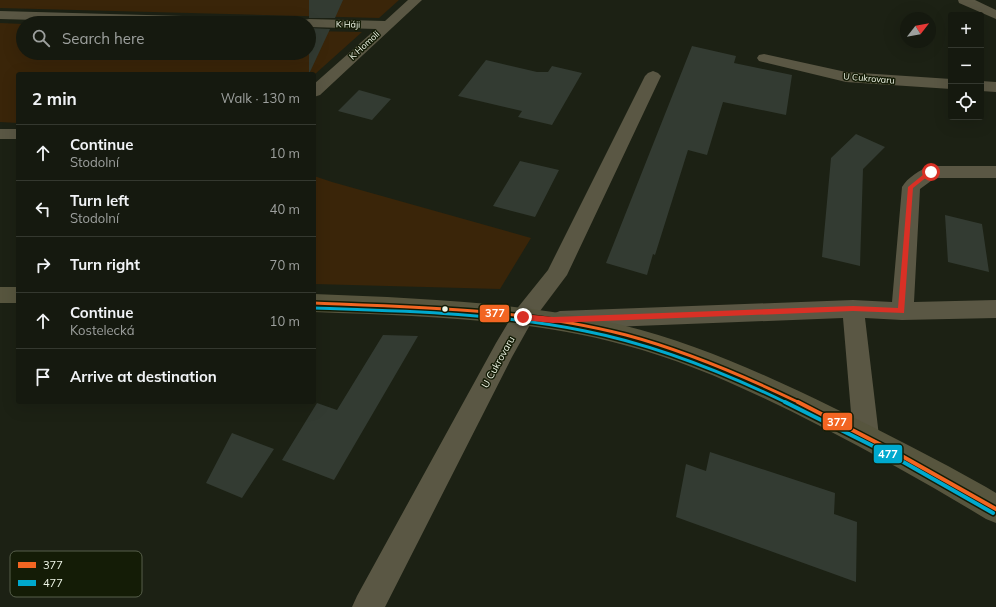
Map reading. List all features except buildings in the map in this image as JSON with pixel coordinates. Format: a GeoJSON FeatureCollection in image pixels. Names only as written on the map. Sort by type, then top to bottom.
{"type":"FeatureCollection","features":[{"type":"Feature","properties":{"kind":"main road"},"geometry":{"type":"LineString","coordinates":[[0,294],[16,295]]}},
{"type":"Feature","properties":{"kind":"main road"},"geometry":{"type":"LineString","coordinates":[[316,303],[405,306],[553,320],[631,337],[669,348],[731,372],[786,396],[866,436],[996,509]]}},
{"type":"Feature","properties":{"kind":"street","name":"K Homoli"},"geometry":{"type":"LineString","coordinates":[[316,90],[386,25],[416,0]]}},
{"type":"Feature","properties":{"kind":"street"},"geometry":{"type":"LineString","coordinates":[[964,0],[996,15]]}},
{"type":"Feature","properties":{"kind":"street"},"geometry":{"type":"LineString","coordinates":[[0,15],[37,16]]}},
{"type":"Feature","properties":{"kind":"street","name":"K Háji"},"geometry":{"type":"LineString","coordinates":[[316,23],[386,25]]}},
{"type":"Feature","properties":{"kind":"street","name":"U Cukrovaru"},"geometry":{"type":"LineString","coordinates":[[764,58],[846,77],[948,84]]}},
{"type":"Feature","properties":{"kind":"street","name":"U Cukrovaru"},"geometry":{"type":"LineString","coordinates":[[368,607],[500,357],[523,317],[556,275],[653,76]]}},
{"type":"Feature","properties":{"kind":"street"},"geometry":{"type":"LineString","coordinates":[[984,86],[996,87]]}},
{"type":"Feature","properties":{"kind":"street"},"geometry":{"type":"LineString","coordinates":[[0,134],[16,134]]}},
{"type":"Feature","properties":{"kind":"street"},"geometry":{"type":"LineString","coordinates":[[902,311],[911,187],[931,172],[996,172]]}},
{"type":"Feature","properties":{"kind":"street"},"geometry":{"type":"LineString","coordinates":[[853,309],[866,436]]}},
{"type":"Feature","properties":{"kind":"street"},"geometry":{"type":"LineString","coordinates":[[553,320],[853,309],[902,311],[996,310]]}},
{"type":"Feature","properties":{"kind":"shaded area"},"geometry":{"type":"Polygon","coordinates":[[[0,0],[399,0],[379,18],[0,8],[0,0]]]}},
{"type":"Feature","properties":{"kind":"shaded area"},"geometry":{"type":"Polygon","coordinates":[[[0,23],[16,24],[16,60],[316,60],[316,31],[362,32],[316,73],[316,72],[16,72],[16,123],[0,122],[0,23]]]}},
{"type":"Feature","properties":{"kind":"shaded area"},"geometry":{"type":"Polygon","coordinates":[[[316,177],[531,238],[500,289],[316,284],[316,177]]]}},
{"type":"Feature","properties":{"kind":"transit line","name":"377"},"geometry":{"type":"LineString","coordinates":[[316,303],[431,308],[549,320],[625,335],[678,351],[755,382],[805,406],[914,462],[996,509]]}},
{"type":"Feature","properties":{"kind":"transit line","name":"477"},"geometry":{"type":"LineString","coordinates":[[316,308],[430,313],[509,320],[586,331],[650,348],[676,356],[728,376],[803,411],[891,455],[993,513]]}},
{"type":"Feature","properties":{"kind":"route"},"geometry":{"type":"LineString","coordinates":[[523,317],[553,320],[853,309],[902,311],[911,187],[931,172]]}}]}
